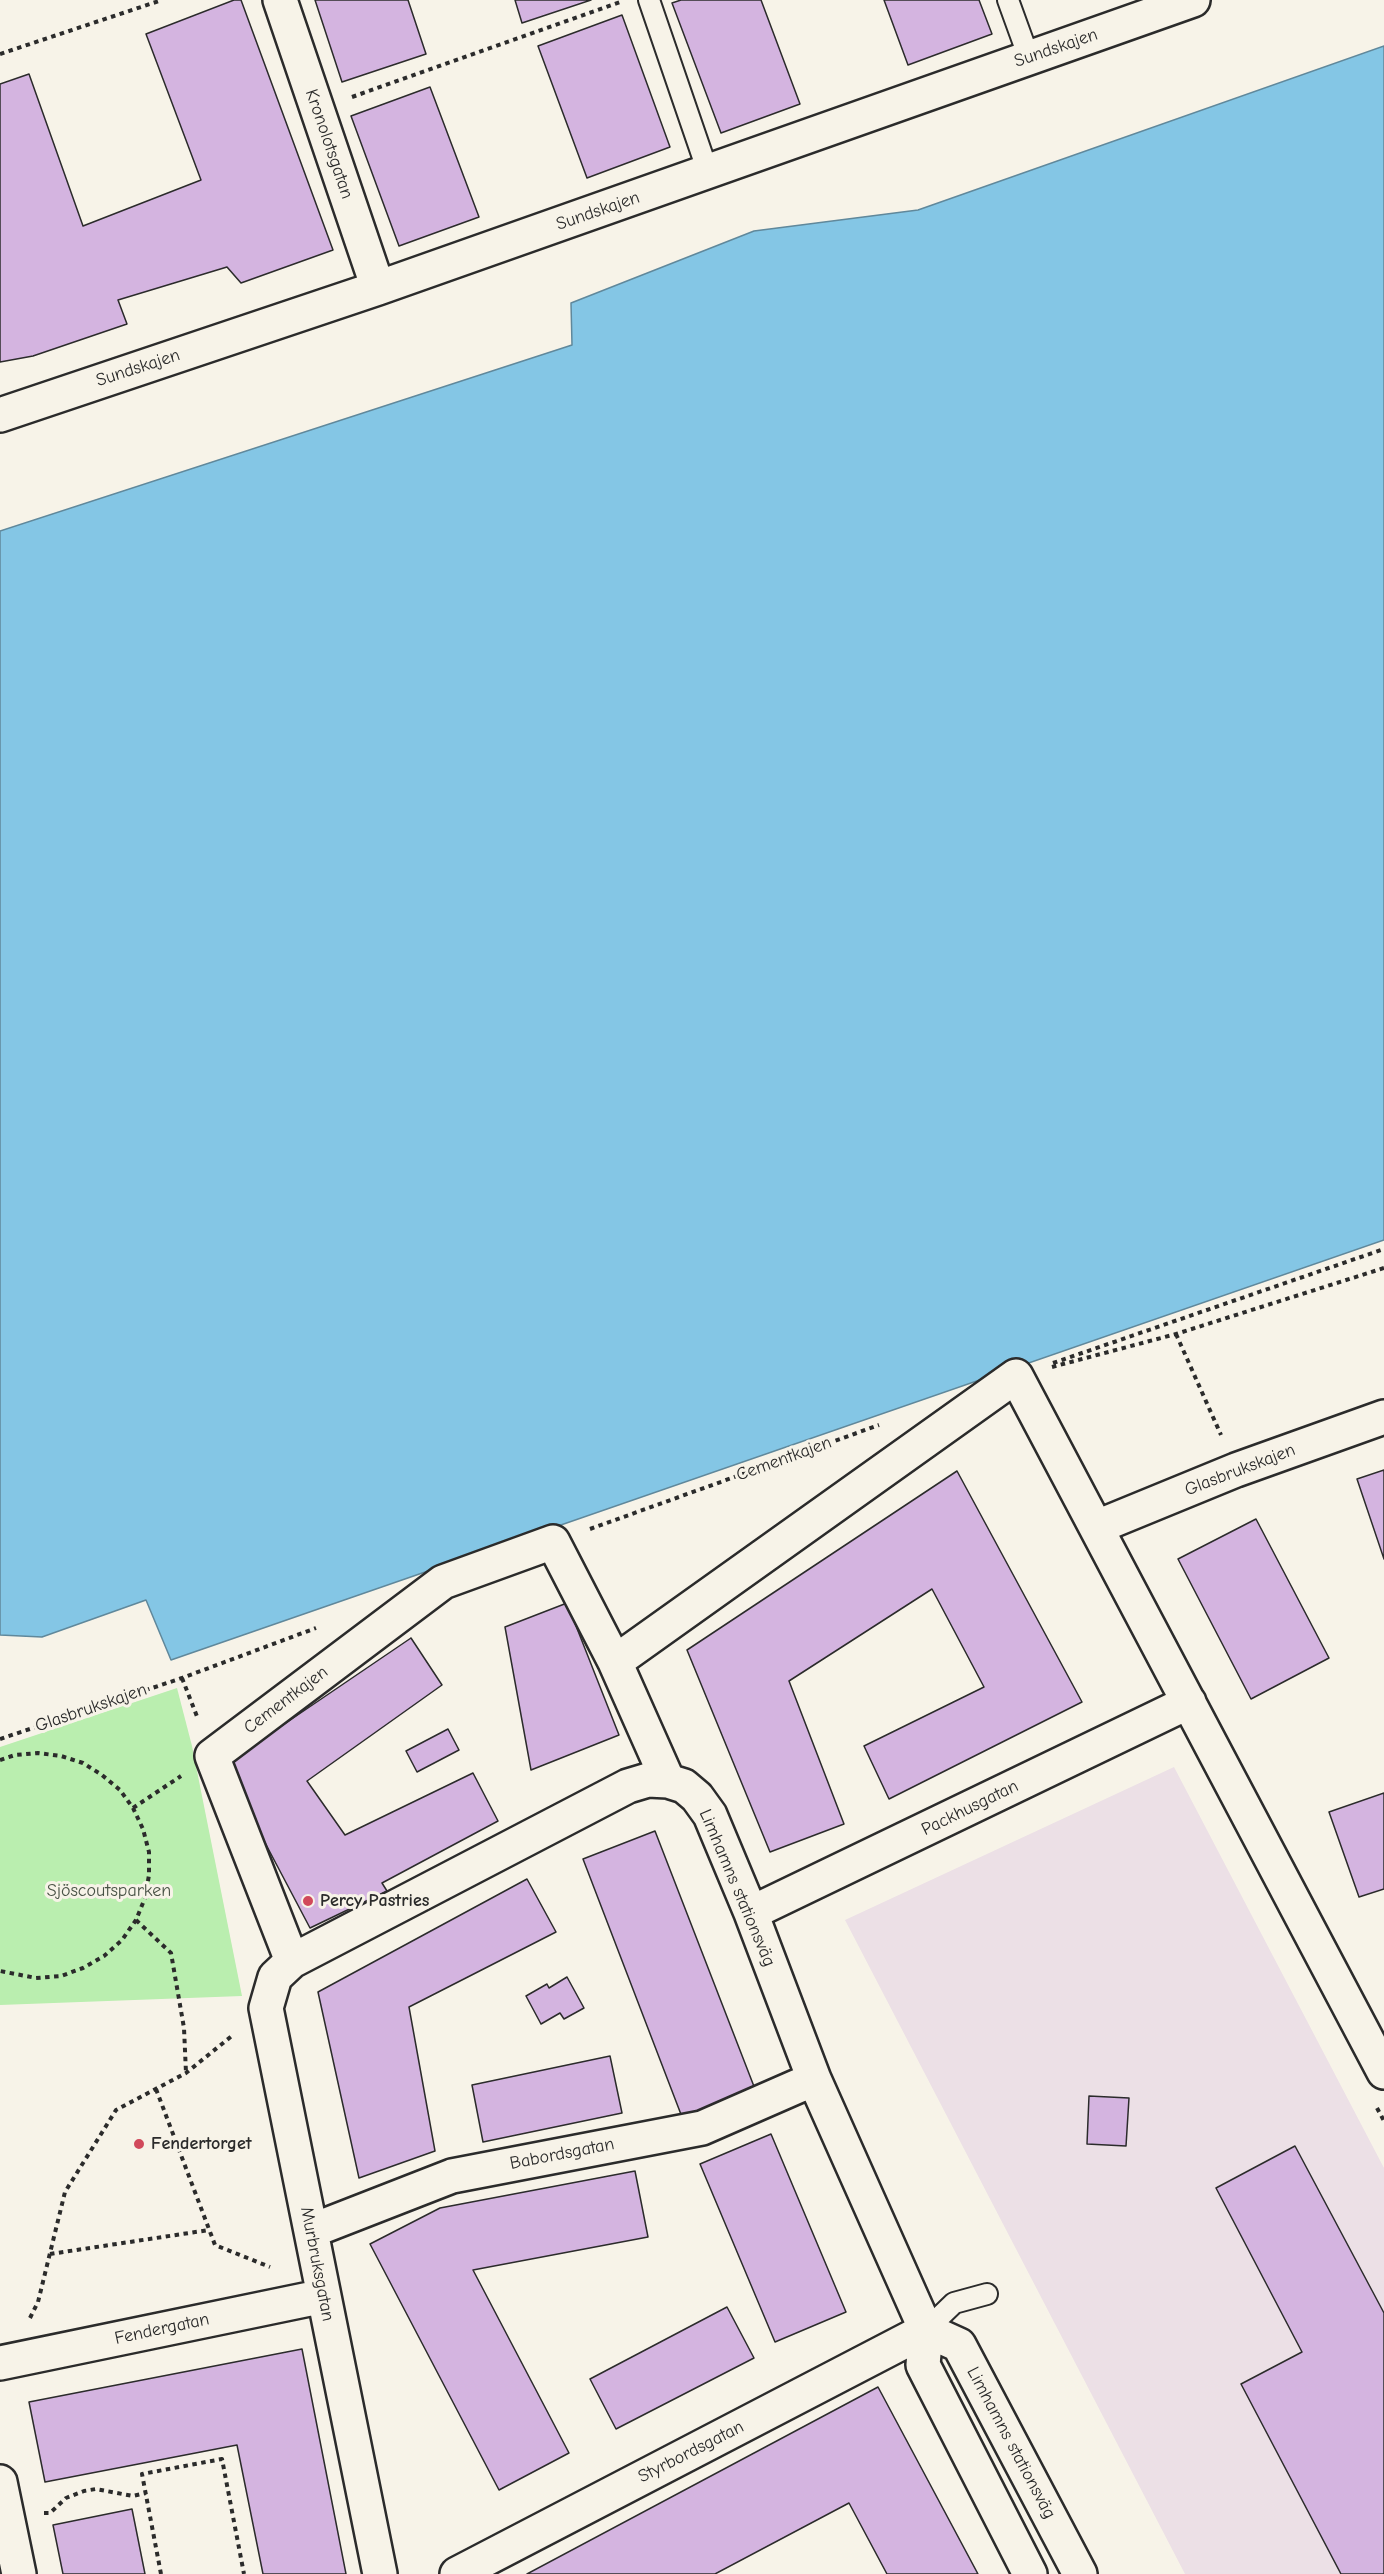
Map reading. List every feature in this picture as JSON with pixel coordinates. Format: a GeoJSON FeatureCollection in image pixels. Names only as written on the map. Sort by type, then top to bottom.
{"type":"FeatureCollection","features":[{"type":"Feature","properties":{"kind":"street","name":"Kronolotsgatan"},"geometry":{"type":"LineString","coordinates":[[280,0],[378,288]]}},
{"type":"Feature","properties":{"kind":"street","name":"Sundskajen"},"geometry":{"type":"LineString","coordinates":[[0,414],[378,288],[1193,0]]}},
{"type":"Feature","properties":{"kind":"street"},"geometry":{"type":"LineString","coordinates":[[615,1662],[1016,1376],[1384,2072]]}},
{"type":"Feature","properties":{"kind":"street","name":"Glasbrukskajen"},"geometry":{"type":"LineString","coordinates":[[1096,1527],[1236,1470],[1384,1417]]}},
{"type":"Feature","properties":{"kind":"street"},"geometry":{"type":"LineString","coordinates":[[212,1756],[292,1961],[628,1786],[648,1780],[668,1781],[615,1662],[553,1542]]}},
{"type":"Feature","properties":{"kind":"street","name":"Cementkajen"},"geometry":{"type":"LineString","coordinates":[[212,1756],[443,1582],[553,1542]]}},
{"type":"Feature","properties":{"kind":"street","name":"Packhusgatan"},"geometry":{"type":"LineString","coordinates":[[751,1913],[1189,1702]]}},
{"type":"Feature","properties":{"kind":"street","name":"Limhamns stationsväg"},"geometry":{"type":"LineString","coordinates":[[668,1781],[684,1786],[697,1797],[710,1815],[751,1913],[814,2079],[926,2330],[923,2365],[1030,2574]]}},
{"type":"Feature","properties":{"kind":"street","name":"Murbruksgatan"},"geometry":{"type":"LineString","coordinates":[[292,1961],[275,1977],[266,2008],[380,2574]]}},
{"type":"Feature","properties":{"kind":"street","name":"Babordsgatan"},"geometry":{"type":"LineString","coordinates":[[311,2231],[452,2176],[702,2127],[814,2079]]}},
{"type":"Feature","properties":{"kind":"street","name":"Fendergatan"},"geometry":{"type":"LineString","coordinates":[[3,2362],[324,2296]]}},
{"type":"Feature","properties":{"kind":"street","name":"Limhamns stationsväg"},"geometry":{"type":"LineString","coordinates":[[926,2330],[959,2344],[1080,2574]]}},
{"type":"Feature","properties":{"kind":"street","name":"Styrbordsgatan"},"geometry":{"type":"LineString","coordinates":[[457,2574],[926,2330]]}},
{"type":"Feature","properties":{"kind":"street"},"geometry":{"type":"LineString","coordinates":[[0,2482],[19,2574]]}},
{"type":"Feature","properties":{"kind":"lane"},"geometry":{"type":"LineString","coordinates":[[649,0],[708,172]]}},
{"type":"Feature","properties":{"kind":"lane"},"geometry":{"type":"LineString","coordinates":[[1008,0],[1029,58]]}},
{"type":"Feature","properties":{"kind":"lane"},"geometry":{"type":"LineString","coordinates":[[926,2330],[954,2303],[987,2294]]}},
{"type":"Feature","properties":{"kind":"path"},"geometry":{"type":"LineString","coordinates":[[0,54],[162,0]]}},
{"type":"Feature","properties":{"kind":"path"},"geometry":{"type":"LineString","coordinates":[[317,110],[626,0]]}},
{"type":"Feature","properties":{"kind":"path"},"geometry":{"type":"LineString","coordinates":[[1016,1376],[1384,1249]]}},
{"type":"Feature","properties":{"kind":"path"},"geometry":{"type":"LineString","coordinates":[[1016,1376],[1176,1334],[1384,1268]]}},
{"type":"Feature","properties":{"kind":"path"},"geometry":{"type":"LineString","coordinates":[[1176,1334],[1236,1470]]}},
{"type":"Feature","properties":{"kind":"path","name":"Cementkajen"},"geometry":{"type":"LineString","coordinates":[[553,1542],[884,1423]]}},
{"type":"Feature","properties":{"kind":"path","name":"Glasbrukskajen"},"geometry":{"type":"LineString","coordinates":[[0,1739],[200,1670]]}},
{"type":"Feature","properties":{"kind":"path"},"geometry":{"type":"LineString","coordinates":[[0,1760],[15,1755],[38,1753],[61,1756],[83,1762],[102,1774],[120,1790],[133,1808],[143,1829],[148,1852],[149,1875],[145,1898],[136,1920],[122,1940],[110,1951],[83,1968],[61,1976],[36,1978],[0,1971]]}},
{"type":"Feature","properties":{"kind":"path"},"geometry":{"type":"LineString","coordinates":[[133,1808],[212,1756]]}},
{"type":"Feature","properties":{"kind":"path"},"geometry":{"type":"LineString","coordinates":[[136,1920],[171,1953],[184,2028],[186,2073]]}},
{"type":"Feature","properties":{"kind":"path"},"geometry":{"type":"LineString","coordinates":[[3,2362],[38,2302],[65,2192],[116,2110],[186,2073],[266,2008]]}},
{"type":"Feature","properties":{"kind":"path"},"geometry":{"type":"LineString","coordinates":[[156,2089],[215,2246],[278,2271]]}},
{"type":"Feature","properties":{"kind":"path"},"geometry":{"type":"LineString","coordinates":[[49,2254],[209,2230]]}},
{"type":"Feature","properties":{"kind":"path"},"geometry":{"type":"LineString","coordinates":[[161,2574],[142,2474],[222,2459],[244,2574]]}},
{"type":"Feature","properties":{"kind":"path"},"geometry":{"type":"LineString","coordinates":[[8,2518],[50,2512],[66,2498],[84,2491],[96,2489],[133,2496],[146,2493]]}},
{"type":"Feature","properties":{"kind":"shaded area"},"geometry":{"type":"Polygon","coordinates":[[[1174,1767],[1384,2168],[1384,2574],[1185,2574],[845,1920],[1174,1767]]]}},
{"type":"Feature","properties":{"kind":"green space","name":"Sjöscoutsparken"},"geometry":{"type":"Polygon","coordinates":[[[177,1688],[192,1746],[242,1996],[0,2005],[0,1747],[177,1688]]]}},
{"type":"Feature","properties":{"kind":"water"},"geometry":{"type":"Polygon","coordinates":[[[1384,46],[1384,1240],[171,1660],[146,1600],[42,1637],[0,1635],[0,531],[572,345],[571,303],[754,231],[918,210],[1384,46]]]}},
{"type":"Feature","properties":{"kind":"building"},"geometry":{"type":"Polygon","coordinates":[[[234,0],[241,0],[333,250],[241,283],[227,267],[118,300],[127,324],[33,356],[0,362],[0,84],[29,74],[83,226],[201,180],[146,34],[234,0]]]}},
{"type":"Feature","properties":{"kind":"building"},"geometry":{"type":"Polygon","coordinates":[[[315,0],[408,0],[426,54],[342,82],[315,0]]]}},
{"type":"Feature","properties":{"kind":"building"},"geometry":{"type":"Polygon","coordinates":[[[515,0],[591,0],[522,23],[515,0]]]}},
{"type":"Feature","properties":{"kind":"building"},"geometry":{"type":"Polygon","coordinates":[[[681,0],[761,0],[800,104],[721,133],[672,3],[681,0]]]}},
{"type":"Feature","properties":{"kind":"building"},"geometry":{"type":"Polygon","coordinates":[[[884,0],[979,0],[992,34],[908,65],[884,0]]]}},
{"type":"Feature","properties":{"kind":"building"},"geometry":{"type":"Polygon","coordinates":[[[622,15],[670,147],[587,178],[538,46],[622,15]]]}},
{"type":"Feature","properties":{"kind":"building"},"geometry":{"type":"Polygon","coordinates":[[[430,87],[479,217],[399,246],[351,116],[430,87]]]}},
{"type":"Feature","properties":{"kind":"building"},"geometry":{"type":"Polygon","coordinates":[[[1384,1470],[1384,1559],[1357,1479],[1384,1470]]]}},
{"type":"Feature","properties":{"kind":"building"},"geometry":{"type":"Polygon","coordinates":[[[957,1471],[1082,1702],[889,1799],[864,1746],[984,1687],[932,1589],[789,1681],[844,1824],[770,1852],[687,1650],[957,1471]]]}},
{"type":"Feature","properties":{"kind":"building"},"geometry":{"type":"Polygon","coordinates":[[[1256,1519],[1329,1658],[1251,1699],[1178,1559],[1256,1519]]]}},
{"type":"Feature","properties":{"kind":"building"},"geometry":{"type":"Polygon","coordinates":[[[567,1603],[619,1735],[531,1770],[505,1627],[567,1603]]]}},
{"type":"Feature","properties":{"kind":"building"},"geometry":{"type":"Polygon","coordinates":[[[411,1638],[442,1685],[307,1781],[345,1835],[473,1773],[498,1821],[382,1883],[387,1891],[310,1928],[224,1765],[411,1638]]]}},
{"type":"Feature","properties":{"kind":"building"},"geometry":{"type":"Polygon","coordinates":[[[448,1729],[459,1750],[417,1772],[406,1751],[448,1729]]]}},
{"type":"Feature","properties":{"kind":"building"},"geometry":{"type":"Polygon","coordinates":[[[1384,1793],[1384,1889],[1359,1897],[1329,1812],[1384,1793]]]}},
{"type":"Feature","properties":{"kind":"building"},"geometry":{"type":"Polygon","coordinates":[[[655,1831],[755,2089],[682,2117],[583,1859],[655,1831]]]}},
{"type":"Feature","properties":{"kind":"building"},"geometry":{"type":"Polygon","coordinates":[[[527,1879],[556,1932],[409,2007],[435,2151],[359,2178],[318,1992],[527,1879]]]}},
{"type":"Feature","properties":{"kind":"building"},"geometry":{"type":"Polygon","coordinates":[[[567,1977],[584,2008],[564,2019],[560,2013],[541,2024],[526,1996],[547,1984],[549,1988],[567,1977]]]}},
{"type":"Feature","properties":{"kind":"building"},"geometry":{"type":"Polygon","coordinates":[[[610,2056],[622,2113],[483,2142],[472,2085],[610,2056]]]}},
{"type":"Feature","properties":{"kind":"building"},"geometry":{"type":"Polygon","coordinates":[[[1089,2096],[1129,2098],[1126,2146],[1087,2144],[1089,2096]]]}},
{"type":"Feature","properties":{"kind":"building"},"geometry":{"type":"Polygon","coordinates":[[[771,2134],[846,2312],[775,2342],[700,2164],[771,2134]]]}},
{"type":"Feature","properties":{"kind":"building"},"geometry":{"type":"Polygon","coordinates":[[[1295,2146],[1384,2313],[1384,2574],[1341,2574],[1241,2384],[1302,2352],[1216,2188],[1295,2146]]]}},
{"type":"Feature","properties":{"kind":"building"},"geometry":{"type":"Polygon","coordinates":[[[635,2171],[648,2237],[473,2270],[569,2453],[499,2490],[370,2244],[440,2208],[635,2171]]]}},
{"type":"Feature","properties":{"kind":"building"},"geometry":{"type":"Polygon","coordinates":[[[727,2307],[754,2358],[616,2429],[590,2379],[727,2307]]]}},
{"type":"Feature","properties":{"kind":"building"},"geometry":{"type":"Polygon","coordinates":[[[302,2349],[346,2574],[263,2574],[237,2445],[45,2482],[29,2402],[302,2349]]]}},
{"type":"Feature","properties":{"kind":"building"},"geometry":{"type":"Polygon","coordinates":[[[878,2387],[978,2574],[887,2574],[849,2503],[715,2574],[527,2574],[878,2387]]]}},
{"type":"Feature","properties":{"kind":"building"},"geometry":{"type":"Polygon","coordinates":[[[132,2509],[145,2574],[63,2574],[53,2525],[132,2509]]]}},
{"type":"Feature","properties":{"kind":"place","name":"Percy Pastries"},"geometry":{"type":"Point","coordinates":[308,1901]}},
{"type":"Feature","properties":{"kind":"place","name":"Fendertorget"},"geometry":{"type":"Point","coordinates":[139,2144]}}]}
